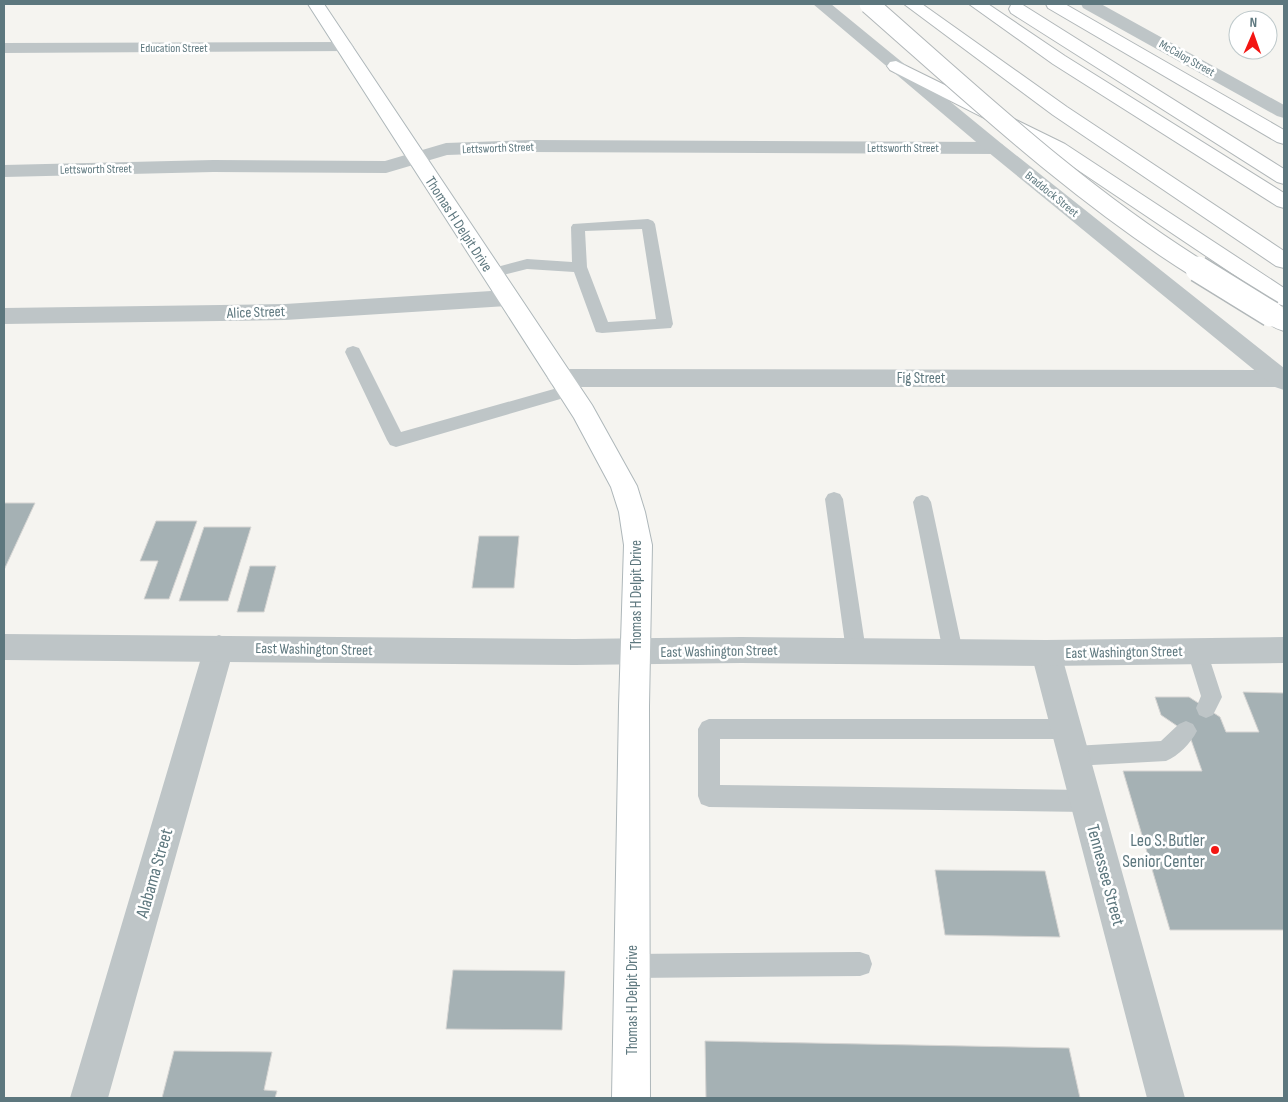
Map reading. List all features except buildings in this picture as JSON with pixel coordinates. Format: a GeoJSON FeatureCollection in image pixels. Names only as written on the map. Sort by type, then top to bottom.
{"type":"FeatureCollection","features":[{"type":"Feature","properties":{"kind":"main road","name":"Thomas H Delpit Drive"},"geometry":{"type":"LineString","coordinates":[[316,4],[564,384],[614,465],[624,486],[632,512],[638,545],[631,1098]]}},
{"type":"Feature","properties":{"kind":"main road"},"geometry":{"type":"LineString","coordinates":[[868,4],[1056,167],[1161,246],[1280,312]]}},
{"type":"Feature","properties":{"kind":"main road"},"geometry":{"type":"LineString","coordinates":[[912,4],[1060,111],[1284,261]]}},
{"type":"Feature","properties":{"kind":"main road"},"geometry":{"type":"LineString","coordinates":[[977,4],[1059,60],[1284,202]]}},
{"type":"Feature","properties":{"kind":"main road"},"geometry":{"type":"LineString","coordinates":[[1009,4],[1284,178]]}},
{"type":"Feature","properties":{"kind":"main road"},"geometry":{"type":"LineString","coordinates":[[1054,4],[1284,138]]}},
{"type":"Feature","properties":{"kind":"main road"},"geometry":{"type":"LineString","coordinates":[[896,66],[1058,148],[1189,237],[1280,312]]}},
{"type":"Feature","properties":{"kind":"street","name":"Braddock Street"},"geometry":{"type":"LineString","coordinates":[[821,4],[995,148],[1283,380]]}},
{"type":"Feature","properties":{"kind":"street","name":"McCalop Street"},"geometry":{"type":"LineString","coordinates":[[1089,4],[1284,112]]}},
{"type":"Feature","properties":{"kind":"street","name":"Education Street"},"geometry":{"type":"LineString","coordinates":[[4,48],[345,47]]}},
{"type":"Feature","properties":{"kind":"street","name":"Lettsworth Street"},"geometry":{"type":"LineString","coordinates":[[4,171],[213,166],[386,166],[446,149],[530,146],[995,148]]}},
{"type":"Feature","properties":{"kind":"street","name":"Alice Street"},"geometry":{"type":"LineString","coordinates":[[4,316],[285,312],[507,298]]}},
{"type":"Feature","properties":{"kind":"street","name":"Fig Street"},"geometry":{"type":"LineString","coordinates":[[564,384],[1283,380]]}},
{"type":"Feature","properties":{"kind":"street","name":"East Washington Street"},"geometry":{"type":"LineString","coordinates":[[4,647],[1046,653],[1284,650]]}},
{"type":"Feature","properties":{"kind":"street","name":"Alabama Street"},"geometry":{"type":"LineString","coordinates":[[89,1098],[220,648]]}},
{"type":"Feature","properties":{"kind":"street","name":"Tennessee Street"},"geometry":{"type":"LineString","coordinates":[[1046,653],[1166,1098]]}},
{"type":"Feature","properties":{"kind":"lane"},"geometry":{"type":"LineString","coordinates":[[648,224],[665,324],[602,328],[580,267],[578,227],[648,224]]}},
{"type":"Feature","properties":{"kind":"lane"},"geometry":{"type":"LineString","coordinates":[[491,273],[527,264],[580,267]]}},
{"type":"Feature","properties":{"kind":"lane"},"geometry":{"type":"LineString","coordinates":[[353,352],[396,440],[564,384]]}},
{"type":"Feature","properties":{"kind":"lane"},"geometry":{"type":"LineString","coordinates":[[834,499],[856,651]]}},
{"type":"Feature","properties":{"kind":"lane"},"geometry":{"type":"LineString","coordinates":[[922,502],[953,652]]}},
{"type":"Feature","properties":{"kind":"lane"},"geometry":{"type":"LineString","coordinates":[[1197,651],[1212,697],[1206,708]]}},
{"type":"Feature","properties":{"kind":"lane"},"geometry":{"type":"LineString","coordinates":[[1086,801],[709,796],[710,729],[1070,743],[1166,750],[1186,731]]}},
{"type":"Feature","properties":{"kind":"lane"},"geometry":{"type":"LineString","coordinates":[[632,966],[860,964]]}},
{"type":"Feature","properties":{"kind":"place","name":"Leo S. Butler Senior Center"},"geometry":{"type":"Point","coordinates":[1215,850]}}]}
